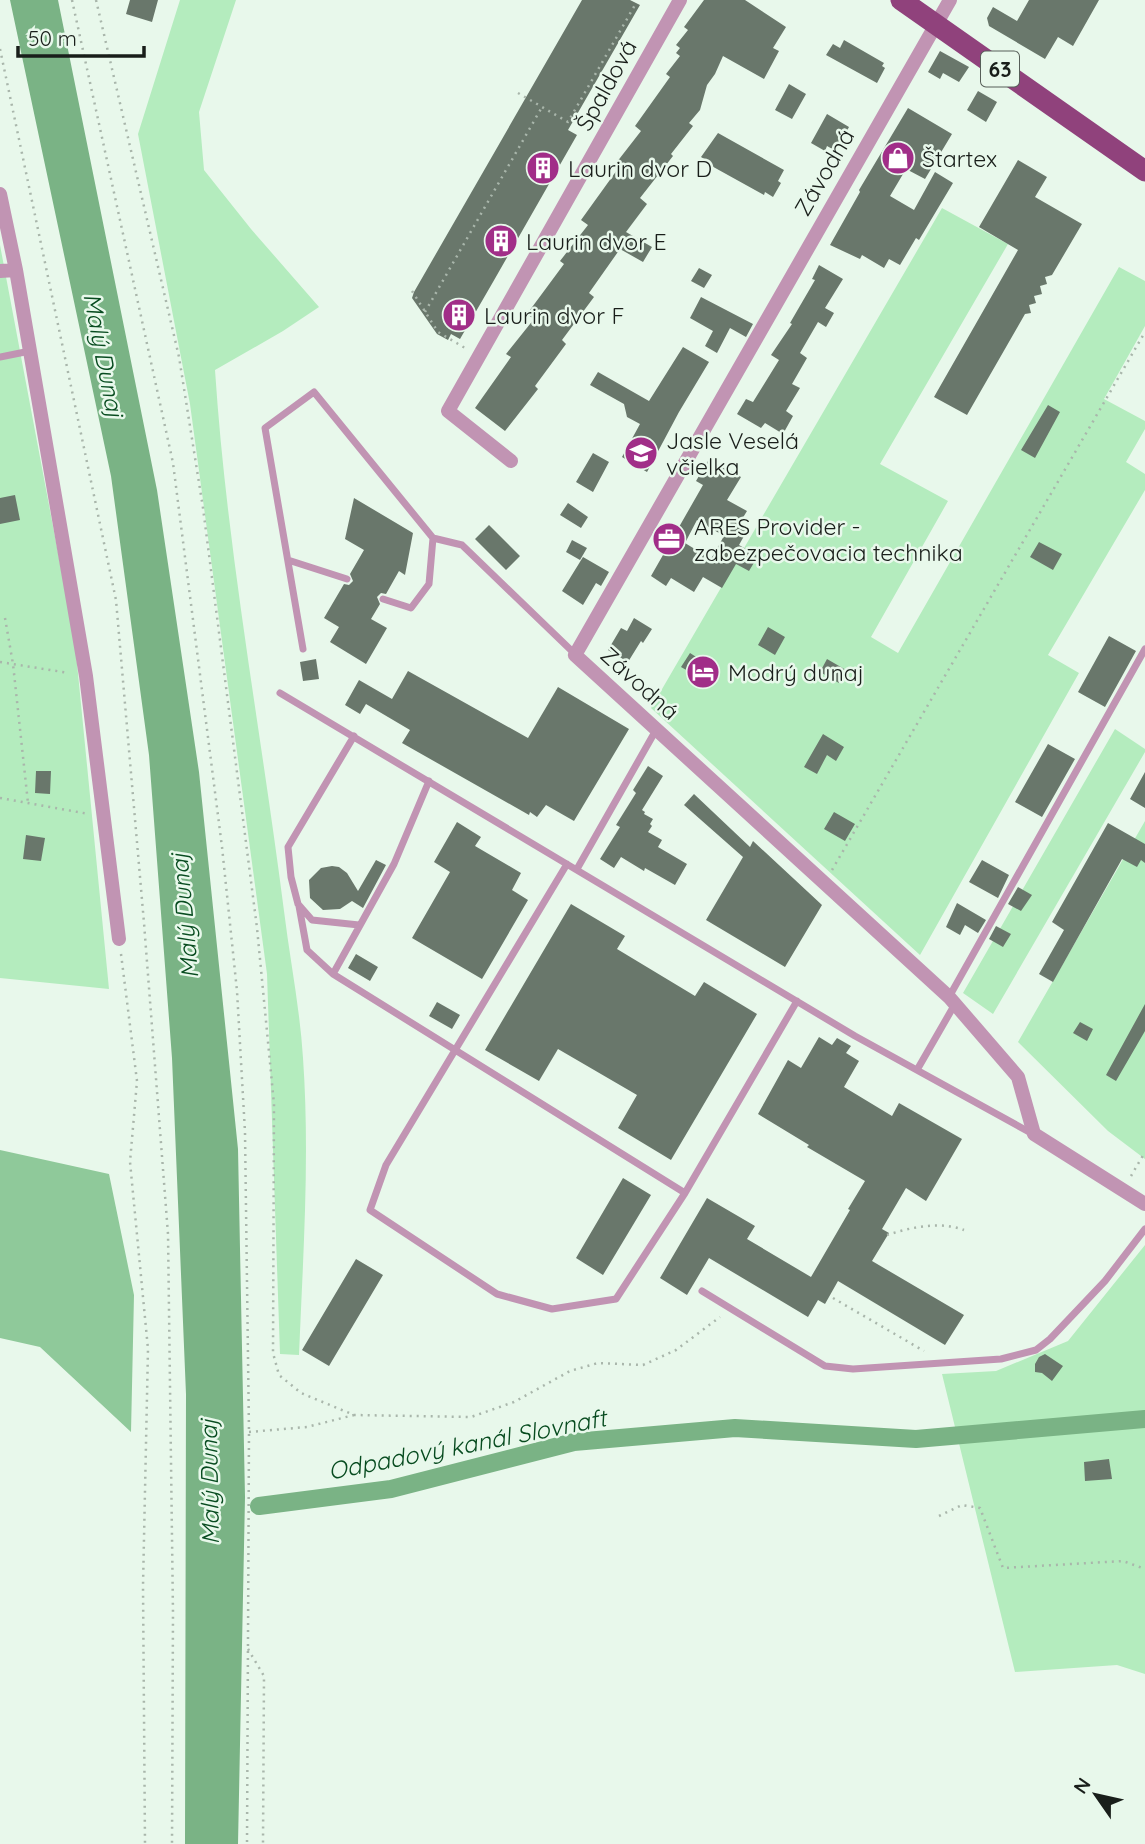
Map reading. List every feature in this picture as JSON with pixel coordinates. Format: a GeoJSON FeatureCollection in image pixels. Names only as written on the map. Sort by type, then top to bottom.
{"type":"FeatureCollection","features":[{"type":"Feature","properties":{"kind":"main road","name":"63"},"geometry":{"type":"LineString","coordinates":[[901,0],[1145,171]]}},
{"type":"Feature","properties":{"kind":"street","name":"Špaldová"},"geometry":{"type":"LineString","coordinates":[[511,460],[448,411],[680,0]]}},
{"type":"Feature","properties":{"kind":"street","name":"Závodná"},"geometry":{"type":"LineString","coordinates":[[950,0],[575,655],[952,1000],[1018,1077],[1034,1134]]}},
{"type":"Feature","properties":{"kind":"street"},"geometry":{"type":"LineString","coordinates":[[0,194],[16,270],[86,676],[119,939]]}},
{"type":"Feature","properties":{"kind":"street"},"geometry":{"type":"LineString","coordinates":[[0,271],[16,270]]}},
{"type":"Feature","properties":{"kind":"street"},"geometry":{"type":"LineString","coordinates":[[1034,1134],[1145,1204]]}},
{"type":"Feature","properties":{"kind":"lane"},"geometry":{"type":"LineString","coordinates":[[0,357],[30,351]]}},
{"type":"Feature","properties":{"kind":"lane"},"geometry":{"type":"LineString","coordinates":[[303,649],[265,428],[314,393],[433,538],[462,545],[575,655]]}},
{"type":"Feature","properties":{"kind":"lane"},"geometry":{"type":"LineString","coordinates":[[383,599],[411,608],[429,584],[433,538]]}},
{"type":"Feature","properties":{"kind":"lane"},"geometry":{"type":"LineString","coordinates":[[288,561],[347,579]]}},
{"type":"Feature","properties":{"kind":"lane"},"geometry":{"type":"LineString","coordinates":[[917,1070],[952,1000],[1145,649]]}},
{"type":"Feature","properties":{"kind":"lane"},"geometry":{"type":"LineString","coordinates":[[280,692],[797,1001],[1034,1134]]}},
{"type":"Feature","properties":{"kind":"lane"},"geometry":{"type":"LineString","coordinates":[[577,869],[657,729]]}},
{"type":"Feature","properties":{"kind":"lane"},"geometry":{"type":"LineString","coordinates":[[354,736],[288,847],[291,877],[307,950],[333,974],[685,1193]]}},
{"type":"Feature","properties":{"kind":"lane"},"geometry":{"type":"LineString","coordinates":[[333,974],[394,864],[429,781]]}},
{"type":"Feature","properties":{"kind":"lane"},"geometry":{"type":"LineString","coordinates":[[567,864],[386,1165],[370,1210],[497,1294],[552,1309],[616,1299],[685,1193],[797,1001]]}},
{"type":"Feature","properties":{"kind":"lane"},"geometry":{"type":"LineString","coordinates":[[298,904],[312,920],[359,925]]}},
{"type":"Feature","properties":{"kind":"lane"},"geometry":{"type":"LineString","coordinates":[[702,1291],[825,1366],[853,1370],[1001,1359],[1036,1350],[1060,1330],[1088,1300],[1145,1229]]}},
{"type":"Feature","properties":{"kind":"path"},"geometry":{"type":"LineString","coordinates":[[72,0],[173,463],[222,846],[237,991],[245,1132],[249,1432],[247,1844]]}},
{"type":"Feature","properties":{"kind":"path"},"geometry":{"type":"LineString","coordinates":[[517,93],[568,122],[635,5]]}},
{"type":"Feature","properties":{"kind":"path"},"geometry":{"type":"LineString","coordinates":[[425,312],[542,107]]}},
{"type":"Feature","properties":{"kind":"path"},"geometry":{"type":"LineString","coordinates":[[412,291],[438,332],[471,351]]}},
{"type":"Feature","properties":{"kind":"path"},"geometry":{"type":"LineString","coordinates":[[824,883],[1145,332]]}},
{"type":"Feature","properties":{"kind":"path"},"geometry":{"type":"LineString","coordinates":[[5,618],[13,664],[28,803]]}},
{"type":"Feature","properties":{"kind":"path"},"geometry":{"type":"LineString","coordinates":[[0,662],[86,676]]}},
{"type":"Feature","properties":{"kind":"path"},"geometry":{"type":"LineString","coordinates":[[0,798],[102,817]]}},
{"type":"Feature","properties":{"kind":"path"},"geometry":{"type":"LineString","coordinates":[[119,939],[137,1082],[130,1162],[148,1349],[143,1586],[145,1844]]}},
{"type":"Feature","properties":{"kind":"path"},"geometry":{"type":"LineString","coordinates":[[1122,1191],[1145,1152]]}},
{"type":"Feature","properties":{"kind":"path"},"geometry":{"type":"LineString","coordinates":[[887,1235],[911,1229],[949,1225],[964,1230]]}},
{"type":"Feature","properties":{"kind":"path"},"geometry":{"type":"LineString","coordinates":[[833,1298],[944,1363]]}},
{"type":"Feature","properties":{"kind":"path"},"geometry":{"type":"LineString","coordinates":[[249,1432],[307,1427],[354,1415]]}},
{"type":"Feature","properties":{"kind":"path"},"geometry":{"type":"LineString","coordinates":[[939,1516],[962,1505],[981,1507],[1003,1568],[1123,1561],[1145,1569]]}},
{"type":"Feature","properties":{"kind":"path"},"geometry":{"type":"LineString","coordinates":[[247,1648],[264,1676],[263,1844]]}},
{"type":"Feature","properties":{"kind":"shaded area"},"geometry":{"type":"Polygon","coordinates":[[[180,0],[236,0],[199,112],[204,170],[319,307],[215,370],[236,573],[302,1040],[306,1169],[299,1355],[280,1354],[267,974],[190,404],[138,134],[180,0]]]}},
{"type":"Feature","properties":{"kind":"shaded area"},"geometry":{"type":"Polygon","coordinates":[[[942,208],[1008,244],[880,464],[948,501],[871,637],[898,653],[1119,267],[1145,281],[1145,326],[1104,399],[1145,421],[1145,429],[1126,462],[1145,474],[1145,490],[1048,655],[1079,673],[920,955],[651,708],[942,208]]]}},
{"type":"Feature","properties":{"kind":"shaded area"},"geometry":{"type":"Polygon","coordinates":[[[0,245],[75,643],[109,989],[0,978],[0,245]]]}},
{"type":"Feature","properties":{"kind":"shaded area"},"geometry":{"type":"Polygon","coordinates":[[[1115,729],[1145,749],[1145,752],[993,1014],[963,993],[1115,729]]]}},
{"type":"Feature","properties":{"kind":"shaded area"},"geometry":{"type":"Polygon","coordinates":[[[1145,821],[1145,1159],[1108,1131],[1018,1042],[1145,821]]]}},
{"type":"Feature","properties":{"kind":"shaded area"},"geometry":{"type":"Polygon","coordinates":[[[0,1150],[109,1174],[134,1295],[131,1432],[40,1347],[0,1338],[0,1150]]]}},
{"type":"Feature","properties":{"kind":"shaded area"},"geometry":{"type":"Polygon","coordinates":[[[1145,1245],[1145,1674],[1117,1665],[1015,1672],[942,1374],[996,1371],[1068,1341],[1145,1245]]]}},
{"type":"Feature","properties":{"kind":"water","name":"Malý Dunaj"},"geometry":{"type":"Polygon","coordinates":[[[10,0],[58,0],[157,490],[199,772],[238,1149],[245,1497],[238,1844],[185,1844],[186,1394],[172,1058],[149,755],[111,476],[10,0]]]}},
{"type":"Feature","properties":{"kind":"building"},"geometry":{"type":"Polygon","coordinates":[[[130,0],[158,0],[152,22],[126,14],[130,0]]]}},
{"type":"Feature","properties":{"kind":"building"},"geometry":{"type":"Polygon","coordinates":[[[582,0],[630,0],[640,5],[568,130],[577,135],[493,282],[460,339],[451,334],[448,340],[437,334],[412,298],[414,292],[582,0]]]}},
{"type":"Feature","properties":{"kind":"building"},"geometry":{"type":"Polygon","coordinates":[[[704,0],[745,0],[786,27],[773,48],[779,51],[764,79],[723,56],[707,85],[700,110],[689,123],[693,126],[640,198],[647,204],[626,232],[652,247],[643,262],[620,249],[589,293],[594,297],[562,340],[566,344],[535,386],[538,389],[505,431],[475,408],[511,357],[506,354],[534,319],[527,314],[564,264],[560,261],[588,225],[581,220],[617,170],[613,167],[641,131],[635,126],[670,77],[666,74],[680,56],[676,53],[680,48],[676,45],[688,30],[684,27],[704,0]]]}},
{"type":"Feature","properties":{"kind":"building"},"geometry":{"type":"Polygon","coordinates":[[[1029,0],[1099,0],[1073,46],[1058,37],[1045,59],[989,26],[987,18],[993,7],[1017,21],[1029,0]]]}},
{"type":"Feature","properties":{"kind":"building"},"geometry":{"type":"Polygon","coordinates":[[[844,40],[884,63],[882,66],[885,68],[877,83],[826,55],[833,44],[840,48],[844,40]]]}},
{"type":"Feature","properties":{"kind":"building"},"geometry":{"type":"Polygon","coordinates":[[[940,51],[969,67],[959,82],[943,73],[940,79],[928,72],[940,51]]]}},
{"type":"Feature","properties":{"kind":"building"},"geometry":{"type":"Polygon","coordinates":[[[789,84],[806,94],[792,119],[775,110],[789,84]]]}},
{"type":"Feature","properties":{"kind":"building"},"geometry":{"type":"Polygon","coordinates":[[[978,91],[997,102],[986,122],[967,110],[978,91]]]}},
{"type":"Feature","properties":{"kind":"building"},"geometry":{"type":"Polygon","coordinates":[[[908,108],[952,134],[925,179],[906,169],[890,196],[914,210],[935,172],[953,183],[919,240],[916,238],[900,265],[889,259],[884,268],[862,255],[860,259],[830,245],[908,108]]]}},
{"type":"Feature","properties":{"kind":"building"},"geometry":{"type":"Polygon","coordinates":[[[827,114],[849,127],[836,151],[827,146],[825,151],[811,143],[827,114]]]}},
{"type":"Feature","properties":{"kind":"building"},"geometry":{"type":"Polygon","coordinates":[[[718,133],[784,170],[778,181],[781,183],[773,197],[765,192],[764,195],[708,164],[709,162],[701,157],[718,133]]]}},
{"type":"Feature","properties":{"kind":"building"},"geometry":{"type":"Polygon","coordinates":[[[1018,160],[1047,177],[1035,197],[1082,224],[1052,275],[1045,277],[1047,284],[1040,286],[1042,294],[1034,296],[1036,303],[1029,305],[1031,313],[1025,314],[967,415],[934,397],[1018,250],[979,227],[1018,160]]]}},
{"type":"Feature","properties":{"kind":"building"},"geometry":{"type":"Polygon","coordinates":[[[819,265],[843,279],[825,308],[834,313],[826,327],[818,322],[800,353],[807,358],[792,384],[800,388],[786,411],[793,416],[783,434],[765,423],[761,428],[737,414],[746,399],[753,402],[779,360],[771,355],[792,324],[790,323],[815,280],[812,279],[819,265]]]}},
{"type":"Feature","properties":{"kind":"building"},"geometry":{"type":"Polygon","coordinates":[[[699,268],[712,275],[704,288],[691,281],[699,268]]]}},
{"type":"Feature","properties":{"kind":"building"},"geometry":{"type":"Polygon","coordinates":[[[701,297],[753,324],[746,337],[730,328],[717,353],[705,346],[713,331],[690,318],[701,297]]]}},
{"type":"Feature","properties":{"kind":"building"},"geometry":{"type":"Polygon","coordinates":[[[683,347],[709,362],[647,472],[622,457],[640,424],[627,417],[624,404],[590,385],[598,372],[649,401],[683,347]]]}},
{"type":"Feature","properties":{"kind":"building"},"geometry":{"type":"Polygon","coordinates":[[[1048,405],[1060,412],[1035,458],[1021,450],[1048,405]]]}},
{"type":"Feature","properties":{"kind":"building"},"geometry":{"type":"Polygon","coordinates":[[[593,453],[609,462],[593,492],[576,482],[593,453]]]}},
{"type":"Feature","properties":{"kind":"building"},"geometry":{"type":"Polygon","coordinates":[[[709,459],[741,477],[727,500],[747,511],[739,524],[748,529],[739,545],[758,556],[749,571],[736,564],[722,588],[703,577],[694,592],[671,578],[666,586],[651,576],[703,485],[696,481],[709,459]],[[697,520],[685,543],[711,559],[724,536],[697,520]]]}},
{"type":"Feature","properties":{"kind":"building"},"geometry":{"type":"Polygon","coordinates":[[[15,495],[20,520],[0,524],[0,498],[15,495]]]}},
{"type":"Feature","properties":{"kind":"building"},"geometry":{"type":"Polygon","coordinates":[[[354,498],[413,533],[405,575],[399,571],[386,594],[381,593],[377,597],[380,604],[371,619],[387,628],[366,664],[330,642],[339,627],[324,618],[344,584],[349,585],[353,581],[350,574],[364,550],[345,539],[354,498]]]}},
{"type":"Feature","properties":{"kind":"building"},"geometry":{"type":"Polygon","coordinates":[[[568,503],[588,517],[581,528],[560,515],[568,503]]]}},
{"type":"Feature","properties":{"kind":"building"},"geometry":{"type":"Polygon","coordinates":[[[489,525],[520,556],[506,570],[475,539],[489,525]]]}},
{"type":"Feature","properties":{"kind":"building"},"geometry":{"type":"Polygon","coordinates":[[[572,540],[587,548],[580,560],[566,552],[572,540]]]}},
{"type":"Feature","properties":{"kind":"building"},"geometry":{"type":"Polygon","coordinates":[[[1039,542],[1062,554],[1053,570],[1030,557],[1039,542]]]}},
{"type":"Feature","properties":{"kind":"building"},"geometry":{"type":"Polygon","coordinates":[[[583,557],[609,572],[601,586],[596,583],[583,605],[562,591],[583,557]]]}},
{"type":"Feature","properties":{"kind":"building"},"geometry":{"type":"Polygon","coordinates":[[[634,618],[652,629],[628,662],[608,650],[621,628],[627,631],[634,618]]]}},
{"type":"Feature","properties":{"kind":"building"},"geometry":{"type":"Polygon","coordinates":[[[768,627],[785,637],[775,655],[758,645],[768,627]]]}},
{"type":"Feature","properties":{"kind":"building"},"geometry":{"type":"Polygon","coordinates":[[[1109,636],[1136,651],[1105,707],[1078,692],[1109,636]]]}},
{"type":"Feature","properties":{"kind":"building","name":"Modrý dunaj"},"geometry":{"type":"Polygon","coordinates":[[[690,653],[718,671],[708,688],[693,679],[688,671],[681,667],[690,653]]]}},
{"type":"Feature","properties":{"kind":"building"},"geometry":{"type":"Polygon","coordinates":[[[316,659],[319,679],[303,681],[300,662],[316,659]]]}},
{"type":"Feature","properties":{"kind":"building"},"geometry":{"type":"Polygon","coordinates":[[[827,659],[846,670],[839,683],[820,672],[827,659]]]}},
{"type":"Feature","properties":{"kind":"building"},"geometry":{"type":"Polygon","coordinates":[[[408,671],[528,738],[558,687],[629,729],[574,821],[546,805],[537,817],[530,812],[529,815],[402,743],[410,730],[366,704],[360,714],[345,705],[359,680],[392,699],[408,671]]]}},
{"type":"Feature","properties":{"kind":"building"},"geometry":{"type":"Polygon","coordinates":[[[823,734],[844,747],[836,761],[827,755],[817,774],[804,767],[823,734]]]}},
{"type":"Feature","properties":{"kind":"building"},"geometry":{"type":"Polygon","coordinates":[[[1048,744],[1075,759],[1042,817],[1015,802],[1048,744]]]}},
{"type":"Feature","properties":{"kind":"building"},"geometry":{"type":"Polygon","coordinates":[[[648,766],[663,776],[642,810],[653,819],[648,832],[662,840],[658,847],[687,864],[675,885],[621,857],[614,868],[600,859],[620,827],[616,825],[636,793],[633,790],[648,766]]]}},
{"type":"Feature","properties":{"kind":"building"},"geometry":{"type":"Polygon","coordinates":[[[36,771],[51,771],[50,794],[35,793],[36,771]]]}},
{"type":"Feature","properties":{"kind":"building"},"geometry":{"type":"Polygon","coordinates":[[[1145,772],[1145,808],[1130,799],[1145,772]]]}},
{"type":"Feature","properties":{"kind":"building"},"geometry":{"type":"Polygon","coordinates":[[[694,794],[750,847],[753,841],[822,905],[785,967],[706,920],[743,857],[684,805],[694,794]]]}},
{"type":"Feature","properties":{"kind":"building"},"geometry":{"type":"Polygon","coordinates":[[[834,812],[855,824],[845,841],[824,829],[834,812]]]}},
{"type":"Feature","properties":{"kind":"building"},"geometry":{"type":"Polygon","coordinates":[[[457,822],[481,837],[475,846],[521,873],[512,890],[528,900],[482,979],[412,938],[450,872],[434,862],[457,822]]]}},
{"type":"Feature","properties":{"kind":"building"},"geometry":{"type":"Polygon","coordinates":[[[1108,823],[1145,844],[1145,863],[1141,860],[1137,867],[1122,859],[1053,982],[1039,974],[1064,930],[1052,922],[1108,823]]]}},
{"type":"Feature","properties":{"kind":"building"},"geometry":{"type":"Polygon","coordinates":[[[26,835],[45,838],[41,861],[23,859],[26,835]]]}},
{"type":"Feature","properties":{"kind":"building"},"geometry":{"type":"Polygon","coordinates":[[[376,860],[386,865],[363,908],[352,901],[340,909],[323,910],[310,898],[309,880],[321,868],[339,867],[347,873],[358,891],[376,860]]]}},
{"type":"Feature","properties":{"kind":"building"},"geometry":{"type":"Polygon","coordinates":[[[982,860],[1009,875],[998,898],[969,882],[982,860]]]}},
{"type":"Feature","properties":{"kind":"building"},"geometry":{"type":"Polygon","coordinates":[[[1018,887],[1032,895],[1021,911],[1008,904],[1018,887]]]}},
{"type":"Feature","properties":{"kind":"building"},"geometry":{"type":"Polygon","coordinates":[[[957,903],[986,920],[978,933],[965,925],[960,935],[946,927],[957,903]]]}},
{"type":"Feature","properties":{"kind":"building"},"geometry":{"type":"Polygon","coordinates":[[[571,904],[625,936],[617,949],[695,996],[704,982],[757,1014],[671,1160],[618,1128],[637,1095],[558,1049],[539,1081],[485,1050],[571,904]]]}},
{"type":"Feature","properties":{"kind":"building"},"geometry":{"type":"Polygon","coordinates":[[[996,926],[1011,934],[1003,947],[989,939],[996,926]]]}},
{"type":"Feature","properties":{"kind":"building"},"geometry":{"type":"Polygon","coordinates":[[[356,954],[378,967],[370,981],[348,968],[356,954]]]}},
{"type":"Feature","properties":{"kind":"building"},"geometry":{"type":"Polygon","coordinates":[[[437,1002],[460,1015],[452,1029],[429,1016],[437,1002]]]}},
{"type":"Feature","properties":{"kind":"building"},"geometry":{"type":"Polygon","coordinates":[[[1145,1004],[1145,1031],[1116,1081],[1106,1075],[1145,1004]]]}},
{"type":"Feature","properties":{"kind":"building"},"geometry":{"type":"Polygon","coordinates":[[[1080,1022],[1093,1029],[1087,1041],[1073,1033],[1080,1022]]]}},
{"type":"Feature","properties":{"kind":"building"},"geometry":{"type":"Polygon","coordinates":[[[819,1037],[832,1045],[837,1038],[851,1046],[846,1053],[859,1061],[844,1087],[892,1116],[899,1103],[962,1139],[926,1201],[906,1188],[882,1229],[889,1233],[872,1261],[964,1315],[945,1345],[838,1281],[825,1304],[818,1300],[808,1317],[709,1258],[687,1295],[660,1278],[707,1198],[755,1226],[747,1239],[811,1277],[865,1181],[758,1114],[788,1060],[801,1068],[819,1037]]]}},
{"type":"Feature","properties":{"kind":"building"},"geometry":{"type":"Polygon","coordinates":[[[623,1178],[651,1195],[603,1275],[576,1258],[623,1178]]]}},
{"type":"Feature","properties":{"kind":"building"},"geometry":{"type":"Polygon","coordinates":[[[356,1259],[383,1275],[329,1366],[302,1350],[356,1259]]]}},
{"type":"Feature","properties":{"kind":"building"},"geometry":{"type":"Polygon","coordinates":[[[1045,1354],[1063,1366],[1052,1381],[1042,1373],[1035,1372],[1035,1364],[1039,1357],[1045,1354]]]}},
{"type":"Feature","properties":{"kind":"building"},"geometry":{"type":"Polygon","coordinates":[[[1109,1459],[1112,1479],[1085,1481],[1084,1462],[1109,1459]]]}},
{"type":"Feature","properties":{"kind":"waterway","name":"Odpadový kanál Slovnaft"},"geometry":{"type":"LineString","coordinates":[[259,1506],[391,1489],[574,1442],[735,1428],[916,1439],[1145,1419]]}},
{"type":"Feature","properties":{"kind":"place","name":"Štartex"},"geometry":{"type":"Point","coordinates":[898,158]}},
{"type":"Feature","properties":{"kind":"place","name":"Laurin dvor D"},"geometry":{"type":"Point","coordinates":[543,168]}},
{"type":"Feature","properties":{"kind":"place","name":"Laurin dvor E"},"geometry":{"type":"Point","coordinates":[501,241]}},
{"type":"Feature","properties":{"kind":"place","name":"Laurin dvor F"},"geometry":{"type":"Point","coordinates":[459,315]}},
{"type":"Feature","properties":{"kind":"place","name":"Jasle Veselá včielka"},"geometry":{"type":"Point","coordinates":[641,453]}},
{"type":"Feature","properties":{"kind":"place","name":"ARES Provider - zabezpečovacia technika"},"geometry":{"type":"Point","coordinates":[669,539]}},
{"type":"Feature","properties":{"kind":"place","name":"Modrý dunaj"},"geometry":{"type":"Point","coordinates":[703,672]}}]}
